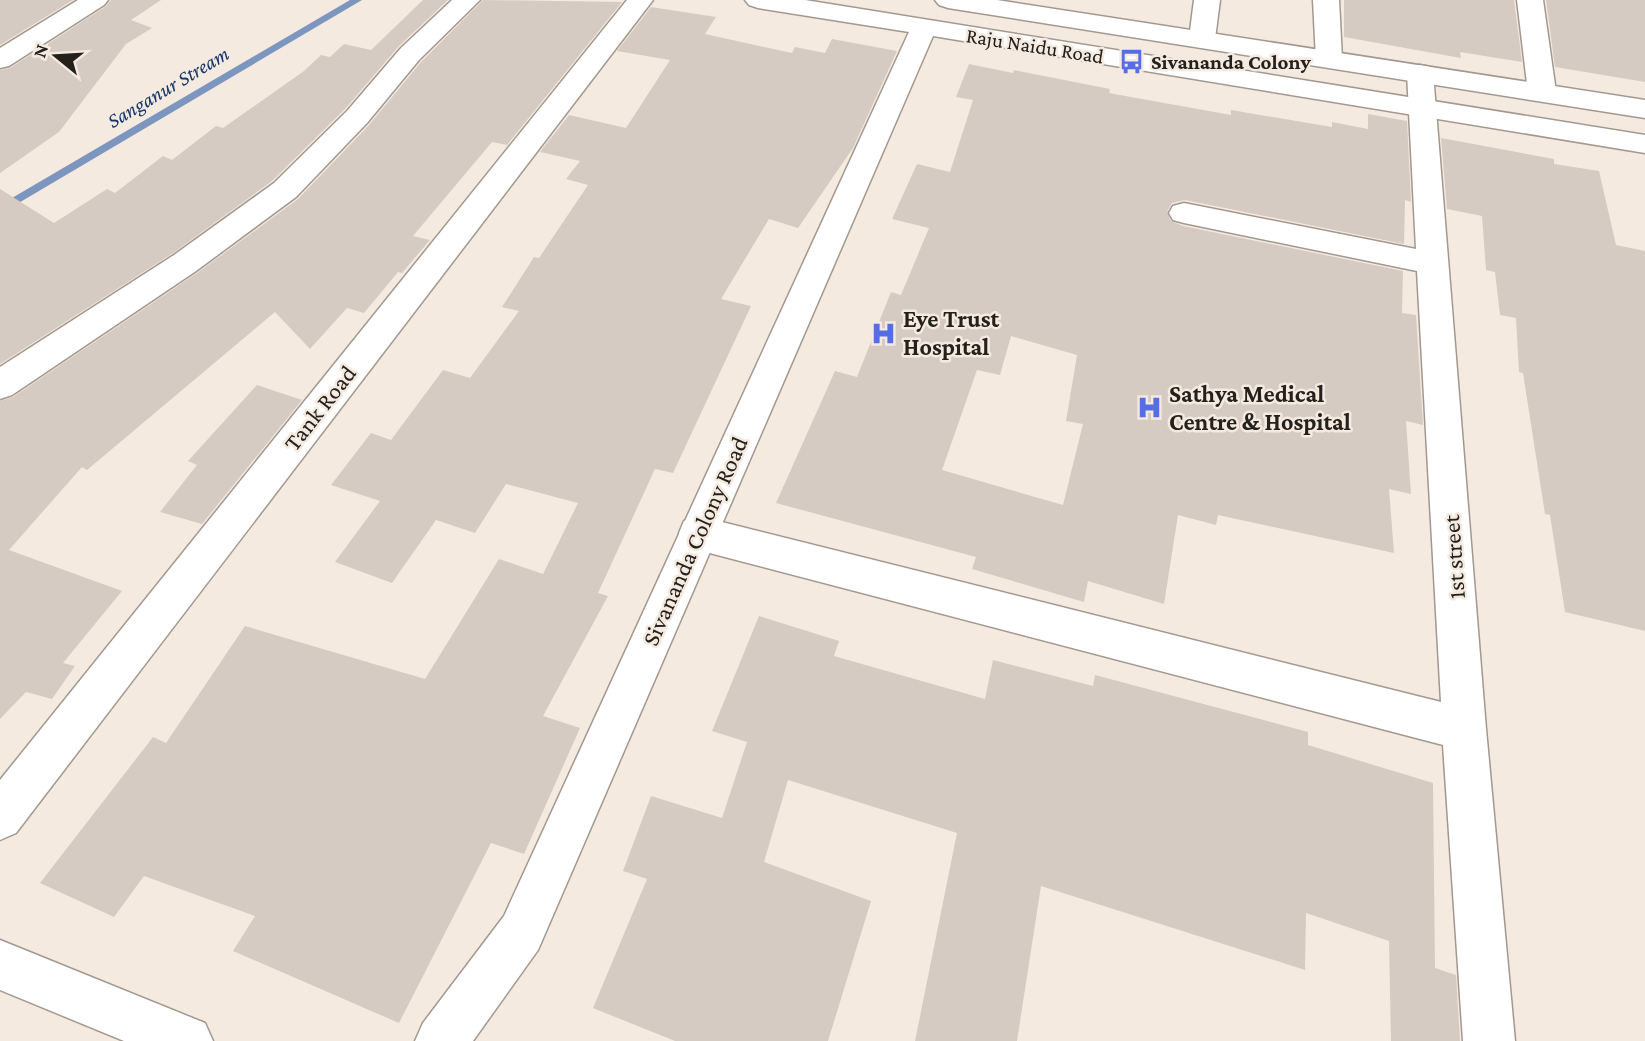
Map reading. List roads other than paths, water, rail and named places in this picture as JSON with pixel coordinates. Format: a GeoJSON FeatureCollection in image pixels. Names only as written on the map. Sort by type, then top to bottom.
{"type":"FeatureCollection","features":[{"type":"Feature","properties":{"kind":"main road"},"geometry":{"type":"LineString","coordinates":[[0,60],[95,0]]}},
{"type":"Feature","properties":{"kind":"main road"},"geometry":{"type":"LineString","coordinates":[[0,385],[185,263],[285,190],[357,117],[410,54],[467,0]]}},
{"type":"Feature","properties":{"kind":"main road","name":"Tank Road"},"geometry":{"type":"LineString","coordinates":[[0,817],[640,0]]}},
{"type":"Feature","properties":{"kind":"main road","name":"Raju Naidu Road"},"geometry":{"type":"LineString","coordinates":[[758,0],[1202,39],[1329,59],[1420,90],[1542,92],[1645,109]]}},
{"type":"Feature","properties":{"kind":"main road"},"geometry":{"type":"LineString","coordinates":[[1202,39],[1207,0]]}},
{"type":"Feature","properties":{"kind":"main road"},"geometry":{"type":"LineString","coordinates":[[1326,0],[1329,59]]}},
{"type":"Feature","properties":{"kind":"main road"},"geometry":{"type":"LineString","coordinates":[[1530,0],[1542,92]]}},
{"type":"Feature","properties":{"kind":"main road","name":"Raju Naidu Road"},"geometry":{"type":"LineString","coordinates":[[936,14],[1420,90],[1645,144]]}},
{"type":"Feature","properties":{"kind":"main road","name":"Sivananda Colony Road"},"geometry":{"type":"LineString","coordinates":[[441,1041],[521,933],[698,533],[936,14]]}},
{"type":"Feature","properties":{"kind":"main road","name":"1st street"},"geometry":{"type":"LineString","coordinates":[[1420,90],[1464,729],[1489,1041]]}},
{"type":"Feature","properties":{"kind":"main road"},"geometry":{"type":"LineString","coordinates":[[1184,213],[1432,263]]}},
{"type":"Feature","properties":{"kind":"main road"},"geometry":{"type":"LineString","coordinates":[[698,533],[1464,729]]}},
{"type":"Feature","properties":{"kind":"main road"},"geometry":{"type":"LineString","coordinates":[[0,965],[187,1041]]}},
{"type":"Feature","properties":{"kind":"waterway","name":"Sanganur Stream"},"geometry":{"type":"LineString","coordinates":[[0,210],[357,0]]}},
{"type":"Feature","properties":{"kind":"place","name":"Sivananda Colony"},"geometry":{"type":"Point","coordinates":[1131,62]}},
{"type":"Feature","properties":{"kind":"place","name":"Eye Trust Hospital"},"geometry":{"type":"Point","coordinates":[883,333]}},
{"type":"Feature","properties":{"kind":"place","name":"Sathya Medical Centre & Hospital"},"geometry":{"type":"Point","coordinates":[1149,408]}}]}
